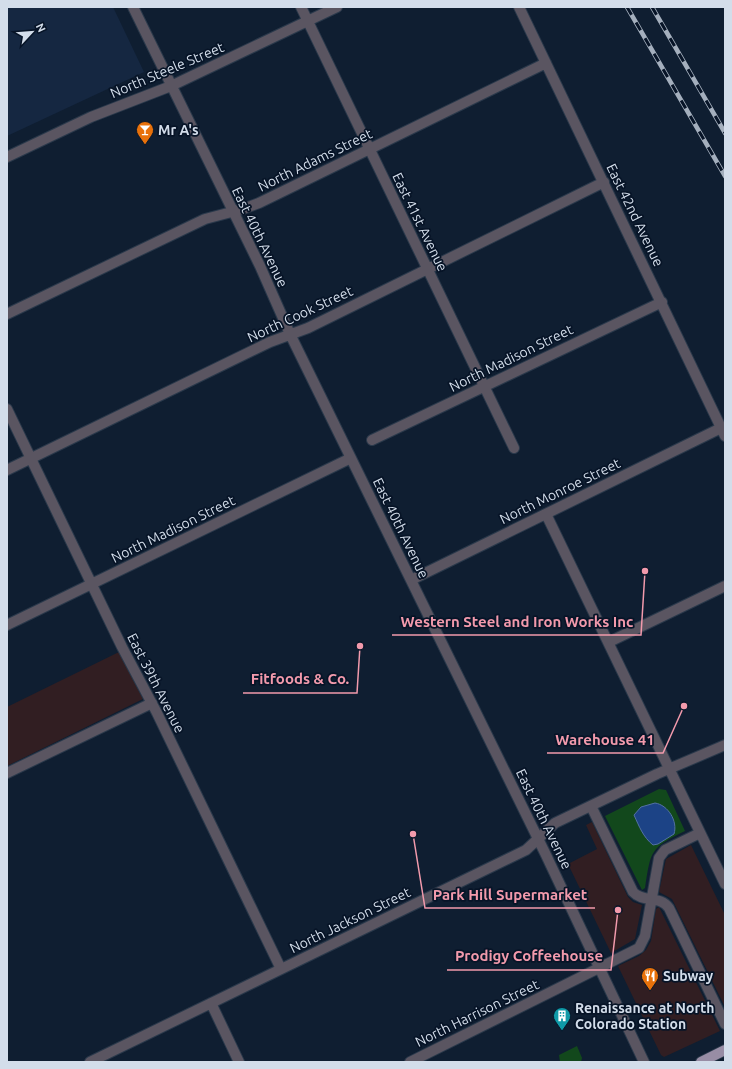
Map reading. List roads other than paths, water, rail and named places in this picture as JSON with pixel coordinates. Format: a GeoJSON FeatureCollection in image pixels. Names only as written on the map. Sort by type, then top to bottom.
{"type":"FeatureCollection","features":[{"type":"Feature","properties":{"kind":"main road"},"geometry":{"type":"LineString","coordinates":[[701,1062],[725,1050]]}},
{"type":"Feature","properties":{"kind":"street","name":"East 40th Avenue"},"geometry":{"type":"LineString","coordinates":[[133,7],[233,212],[290,334],[538,838],[644,1062]]}},
{"type":"Feature","properties":{"kind":"street","name":"East 41st Avenue"},"geometry":{"type":"LineString","coordinates":[[302,7],[514,448]]}},
{"type":"Feature","properties":{"kind":"street","name":"North Steele Street"},"geometry":{"type":"LineString","coordinates":[[7,157],[91,117],[171,86],[337,7]]}},
{"type":"Feature","properties":{"kind":"street","name":"East 42nd Avenue"},"geometry":{"type":"LineString","coordinates":[[519,7],[662,302],[723,432]]}},
{"type":"Feature","properties":{"kind":"street","name":"North Adams Street"},"geometry":{"type":"LineString","coordinates":[[7,314],[205,219],[233,212],[259,203],[546,63]]}},
{"type":"Feature","properties":{"kind":"street","name":"North Cook Street"},"geometry":{"type":"LineString","coordinates":[[7,470],[270,342],[308,328],[604,182]]}},
{"type":"Feature","properties":{"kind":"street","name":"North Madison Street"},"geometry":{"type":"LineString","coordinates":[[372,440],[662,302]]}},
{"type":"Feature","properties":{"kind":"street","name":"East 39th Avenue"},"geometry":{"type":"LineString","coordinates":[[7,409],[281,968]]}},
{"type":"Feature","properties":{"kind":"street","name":"North Monroe Street"},"geometry":{"type":"LineString","coordinates":[[411,580],[546,514],[723,432]]}},
{"type":"Feature","properties":{"kind":"street","name":"North Madison Street"},"geometry":{"type":"LineString","coordinates":[[7,626],[351,458]]}},
{"type":"Feature","properties":{"kind":"street"},"geometry":{"type":"LineString","coordinates":[[546,514],[725,884]]}},
{"type":"Feature","properties":{"kind":"street"},"geometry":{"type":"LineString","coordinates":[[609,642],[725,586]]}},
{"type":"Feature","properties":{"kind":"street"},"geometry":{"type":"LineString","coordinates":[[7,772],[152,703]]}},
{"type":"Feature","properties":{"kind":"street","name":"North Jackson Street"},"geometry":{"type":"LineString","coordinates":[[90,1062],[526,850],[555,823],[725,745]]}},
{"type":"Feature","properties":{"kind":"street"},"geometry":{"type":"LineString","coordinates":[[591,806],[633,892],[639,897],[663,902],[669,908],[725,1024]]}},
{"type":"Feature","properties":{"kind":"street","name":"North Harrison Street"},"geometry":{"type":"LineString","coordinates":[[410,1062],[635,951],[642,944],[645,936],[657,863],[661,854],[700,833]]}},
{"type":"Feature","properties":{"kind":"street"},"geometry":{"type":"LineString","coordinates":[[211,1003],[240,1062]]}},
{"type":"Feature","properties":{"kind":"water"},"geometry":{"type":"Polygon","coordinates":[[[655,803],[660,804],[668,810],[675,824],[675,829],[674,834],[658,844],[653,845],[644,835],[634,815],[641,807],[655,803]]]}},
{"type":"Feature","properties":{"kind":"railway"},"geometry":{"type":"LineString","coordinates":[[627,7],[725,176]]}},
{"type":"Feature","properties":{"kind":"railway"},"geometry":{"type":"LineString","coordinates":[[652,7],[725,133]]}},
{"type":"Feature","properties":{"kind":"place","name":"Mr A's"},"geometry":{"type":"Point","coordinates":[145,145]}},
{"type":"Feature","properties":{"kind":"place","name":"Western Steel and Iron Works Inc"},"geometry":{"type":"Point","coordinates":[645,571]}},
{"type":"Feature","properties":{"kind":"place","name":"Fitfoods & Co."},"geometry":{"type":"Point","coordinates":[360,646]}},
{"type":"Feature","properties":{"kind":"place","name":"Warehouse 41"},"geometry":{"type":"Point","coordinates":[684,706]}},
{"type":"Feature","properties":{"kind":"place","name":"Park Hill Supermarket"},"geometry":{"type":"Point","coordinates":[413,834]}},
{"type":"Feature","properties":{"kind":"place","name":"Prodigy Coffeehouse"},"geometry":{"type":"Point","coordinates":[618,910]}},
{"type":"Feature","properties":{"kind":"place","name":"Subway"},"geometry":{"type":"Point","coordinates":[650,991]}},
{"type":"Feature","properties":{"kind":"place","name":"Renaissance at North Colorado Station"},"geometry":{"type":"Point","coordinates":[562,1031]}}]}
